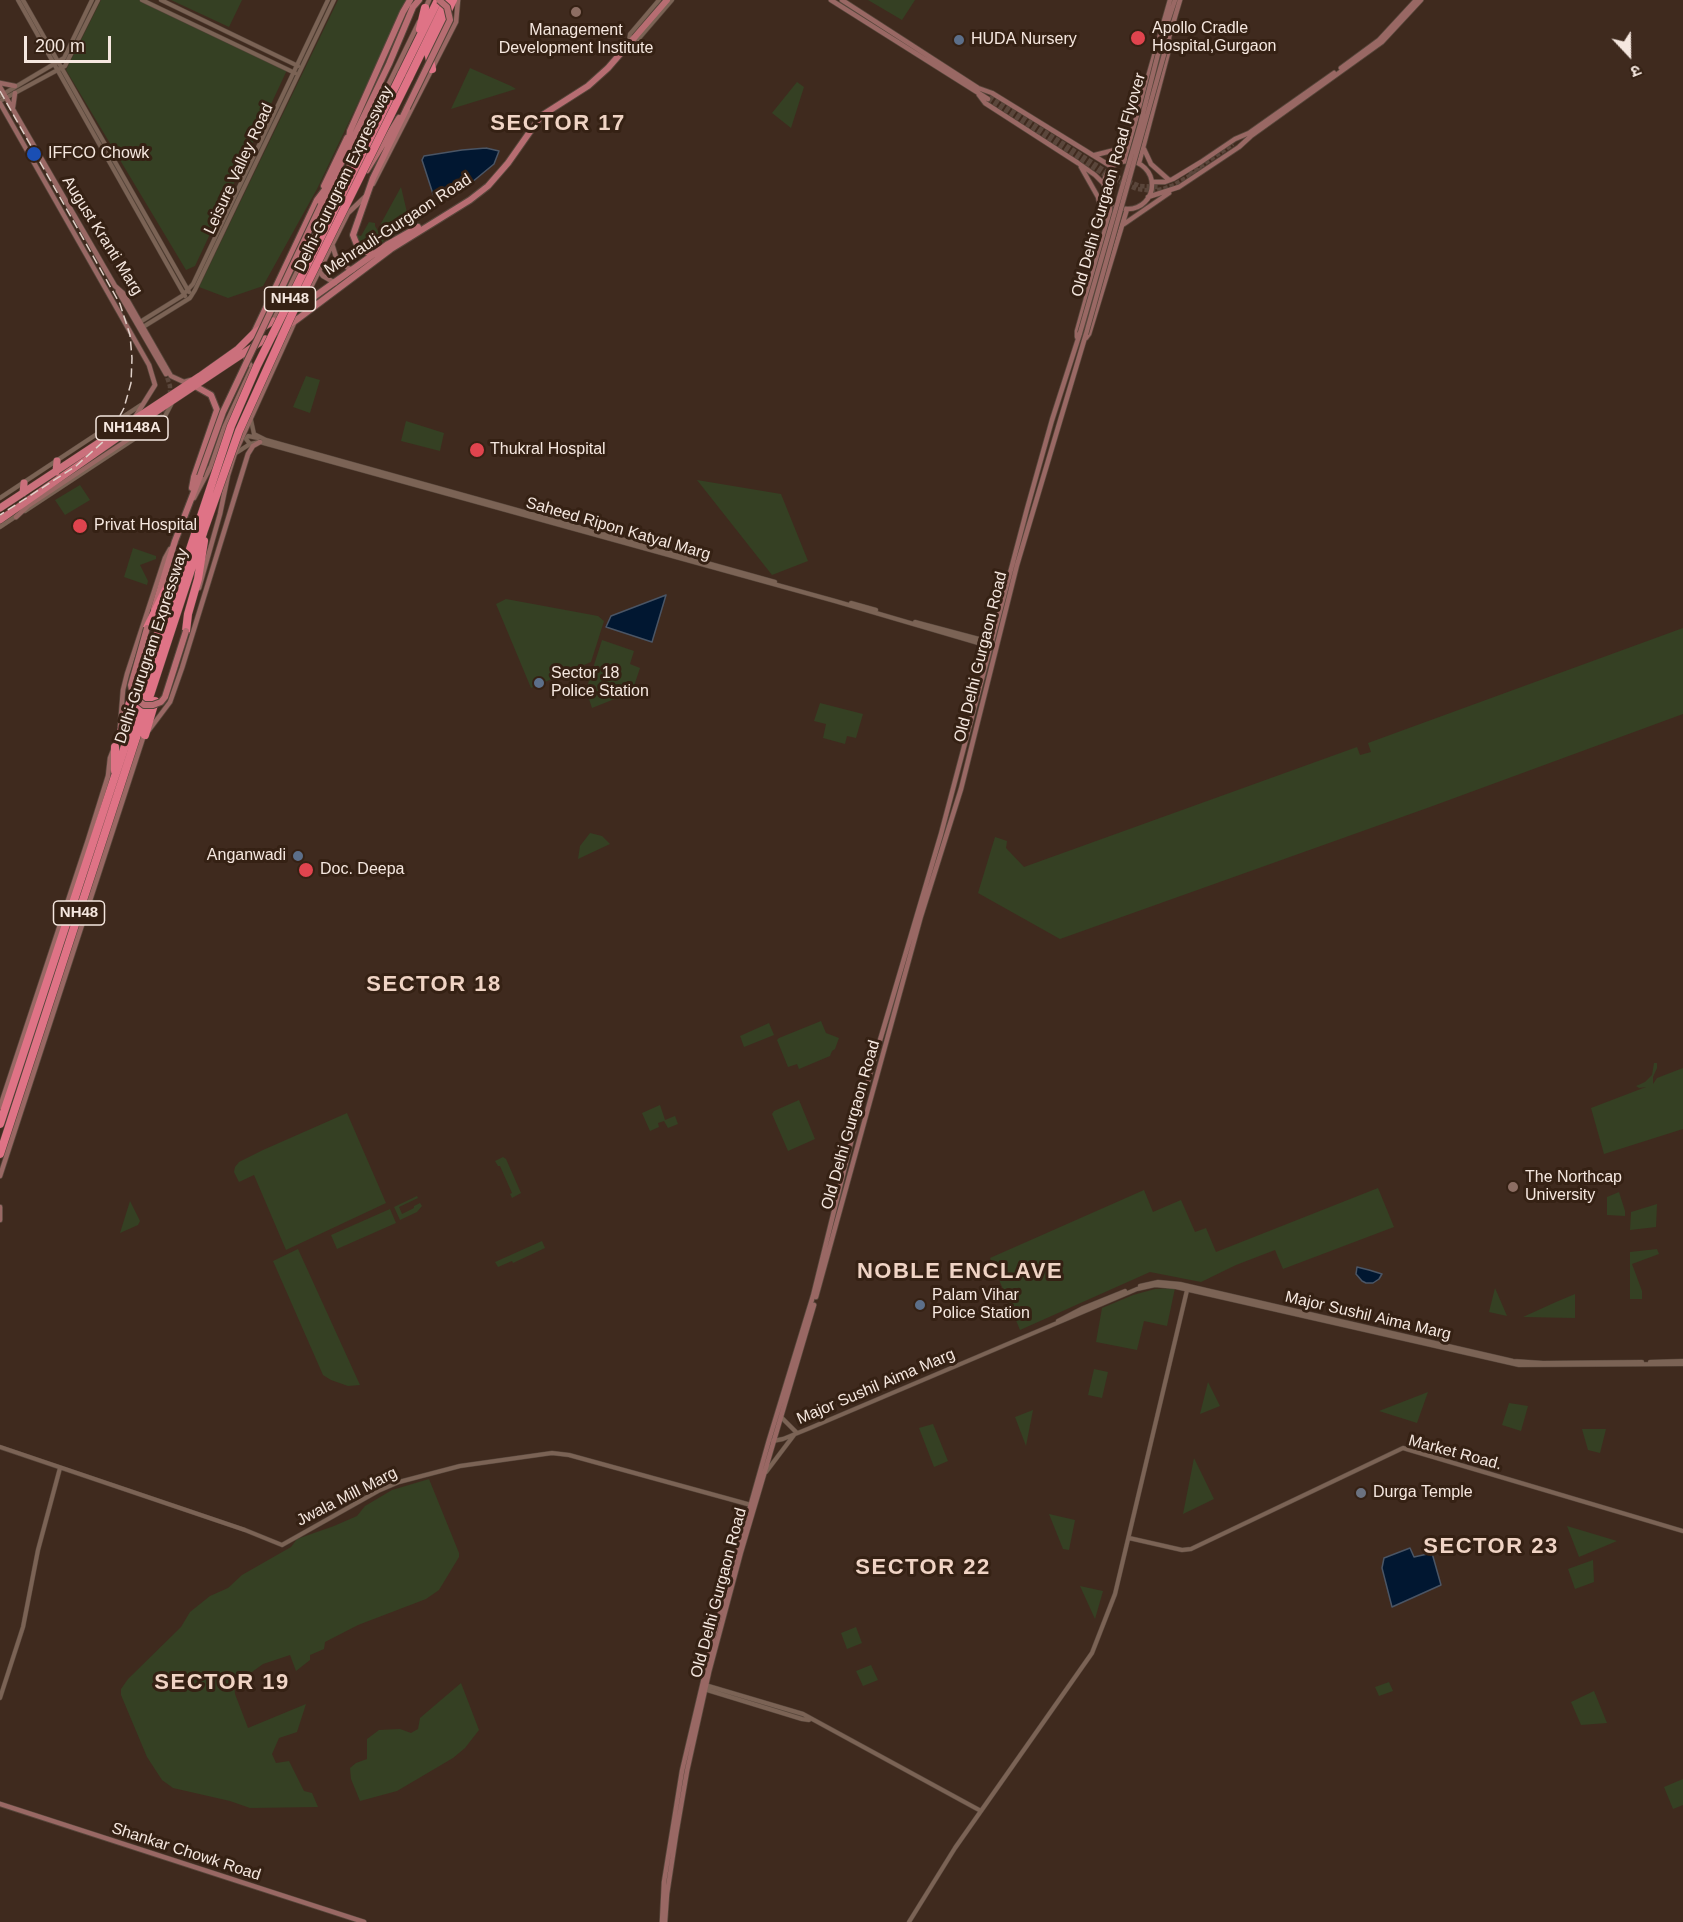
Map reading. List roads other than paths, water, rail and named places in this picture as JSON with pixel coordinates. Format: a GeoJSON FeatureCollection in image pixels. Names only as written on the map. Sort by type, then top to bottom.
{"type":"FeatureCollection","features":[{"type":"Feature","properties":{"kind":"highway","name":"Delhi-Gurugram Expressway"},"geometry":{"type":"LineString","coordinates":[[0,1124],[187,558],[239,431],[293,312],[351,194],[405,77],[414,47],[438,0]]}},
{"type":"Feature","properties":{"kind":"highway","name":"Delhi-Gurugram Expressway"},"geometry":{"type":"LineString","coordinates":[[0,1154],[158,673],[231,426],[257,366],[447,0]]}},
{"type":"Feature","properties":{"kind":"highway"},"geometry":{"type":"LineString","coordinates":[[432,69],[428,52],[456,0]]}},
{"type":"Feature","properties":{"kind":"highway"},"geometry":{"type":"LineString","coordinates":[[414,47],[425,8]]}},
{"type":"Feature","properties":{"kind":"highway","name":"NH148A"},"geometry":{"type":"LineString","coordinates":[[0,520],[174,400],[238,349],[254,333],[273,321]]}},
{"type":"Feature","properties":{"kind":"highway","name":"NH148A"},"geometry":{"type":"LineString","coordinates":[[0,508],[124,426],[265,339]]}},
{"type":"Feature","properties":{"kind":"highway"},"geometry":{"type":"LineString","coordinates":[[56,472],[57,461]]}},
{"type":"Feature","properties":{"kind":"highway"},"geometry":{"type":"LineString","coordinates":[[23,493],[24,483]]}},
{"type":"Feature","properties":{"kind":"highway"},"geometry":{"type":"LineString","coordinates":[[186,631],[203,550],[199,532]]}},
{"type":"Feature","properties":{"kind":"highway"},"geometry":{"type":"LineString","coordinates":[[147,628],[161,599],[187,558]]}},
{"type":"Feature","properties":{"kind":"highway"},"geometry":{"type":"LineString","coordinates":[[119,738],[143,660],[151,643],[167,622]]}},
{"type":"Feature","properties":{"kind":"highway"},"geometry":{"type":"LineString","coordinates":[[130,756],[144,737],[156,695],[158,673]]}},
{"type":"Feature","properties":{"kind":"highway"},"geometry":{"type":"LineString","coordinates":[[115,747],[115,778]]}},
{"type":"Feature","properties":{"kind":"main road"},"geometry":{"type":"LineString","coordinates":[[295,321],[235,453],[165,698],[153,705],[144,705],[133,696],[131,685],[175,541],[223,412],[410,0]]}},
{"type":"Feature","properties":{"kind":"main road"},"geometry":{"type":"LineString","coordinates":[[254,333],[319,202],[347,154],[389,64],[412,7],[419,0]]}},
{"type":"Feature","properties":{"kind":"main road"},"geometry":{"type":"LineString","coordinates":[[273,321],[429,0]]}},
{"type":"Feature","properties":{"kind":"main road"},"geometry":{"type":"LineString","coordinates":[[375,254],[357,245],[353,235],[379,167],[450,20],[447,7],[438,0]]}},
{"type":"Feature","properties":{"kind":"main road"},"geometry":{"type":"LineString","coordinates":[[639,31],[660,0]]}},
{"type":"Feature","properties":{"kind":"main road"},"geometry":{"type":"LineString","coordinates":[[639,31],[667,0]]}},
{"type":"Feature","properties":{"kind":"main road"},"geometry":{"type":"LineString","coordinates":[[831,0],[977,89],[992,93],[1112,167]]}},
{"type":"Feature","properties":{"kind":"main road"},"geometry":{"type":"LineString","coordinates":[[842,0],[989,97]]}},
{"type":"Feature","properties":{"kind":"main road"},"geometry":{"type":"LineString","coordinates":[[1124,161],[1170,0]]}},
{"type":"Feature","properties":{"kind":"main road","name":"Old Delhi Gurgaon Road Flyover"},"geometry":{"type":"LineString","coordinates":[[1077,343],[1083,336],[1175,0]]}},
{"type":"Feature","properties":{"kind":"main road"},"geometry":{"type":"LineString","coordinates":[[1139,163],[1180,0]]}},
{"type":"Feature","properties":{"kind":"main road"},"geometry":{"type":"LineString","coordinates":[[1234,146],[1382,42],[1418,0]]}},
{"type":"Feature","properties":{"kind":"main road","name":"Mehrauli-Gurgaon Road"},"geometry":{"type":"LineString","coordinates":[[295,321],[408,235],[490,180],[534,120],[547,108],[586,83],[639,31]]}},
{"type":"Feature","properties":{"kind":"main road","name":"Mehrauli-Gurgaon Road"},"geometry":{"type":"LineString","coordinates":[[273,321],[304,304],[375,254],[470,200],[488,186],[508,163],[541,116],[588,86],[625,50],[639,31]]}},
{"type":"Feature","properties":{"kind":"main road","name":"Old Delhi Gurgaon Road Flyover"},"geometry":{"type":"LineString","coordinates":[[1164,43],[1169,37]]}},
{"type":"Feature","properties":{"kind":"main road"},"geometry":{"type":"LineString","coordinates":[[296,273],[296,281],[300,288],[311,287],[348,213],[367,195],[432,69]]}},
{"type":"Feature","properties":{"kind":"main road"},"geometry":{"type":"LineString","coordinates":[[0,85],[15,89],[12,101],[14,112]]}},
{"type":"Feature","properties":{"kind":"main road","name":"August Kranti Marg"},"geometry":{"type":"LineString","coordinates":[[0,85],[3,96],[115,286],[124,294],[171,376],[184,382],[194,383]]}},
{"type":"Feature","properties":{"kind":"main road"},"geometry":{"type":"LineString","coordinates":[[977,89],[985,103],[1078,162],[1104,184]]}},
{"type":"Feature","properties":{"kind":"main road","name":"August Kranti Marg"},"geometry":{"type":"LineString","coordinates":[[0,102],[148,365],[155,385],[141,405]]}},
{"type":"Feature","properties":{"kind":"main road"},"geometry":{"type":"LineString","coordinates":[[351,194],[406,108]]}},
{"type":"Feature","properties":{"kind":"main road"},"geometry":{"type":"LineString","coordinates":[[347,154],[351,131]]}},
{"type":"Feature","properties":{"kind":"main road"},"geometry":{"type":"LineString","coordinates":[[1092,155],[1101,155],[1115,150],[1124,144],[1132,133]]}},
{"type":"Feature","properties":{"kind":"main road"},"geometry":{"type":"LineString","coordinates":[[1152,182],[1169,180],[1235,139],[1250,134]]}},
{"type":"Feature","properties":{"kind":"main road"},"geometry":{"type":"LineString","coordinates":[[1122,226],[1126,221],[1211,167],[1250,134]]}},
{"type":"Feature","properties":{"kind":"main road"},"geometry":{"type":"LineString","coordinates":[[1143,147],[1151,164],[1169,180]]}},
{"type":"Feature","properties":{"kind":"main road"},"geometry":{"type":"LineString","coordinates":[[1148,197],[1152,182],[1148,171],[1139,163],[1124,161],[1112,167],[1106,174],[1104,191],[1110,201],[1120,208],[1137,207],[1148,197],[1179,187]]}},
{"type":"Feature","properties":{"kind":"main road"},"geometry":{"type":"LineString","coordinates":[[1078,162],[1096,191],[1105,231]]}},
{"type":"Feature","properties":{"kind":"main road"},"geometry":{"type":"LineString","coordinates":[[1077,343],[1077,331],[1105,231],[1110,201]]}},
{"type":"Feature","properties":{"kind":"main road"},"geometry":{"type":"LineString","coordinates":[[1083,336],[1089,334],[1127,209]]}},
{"type":"Feature","properties":{"kind":"main road"},"geometry":{"type":"LineString","coordinates":[[332,244],[336,257],[353,270]]}},
{"type":"Feature","properties":{"kind":"main road"},"geometry":{"type":"LineString","coordinates":[[319,271],[335,283]]}},
{"type":"Feature","properties":{"kind":"main road"},"geometry":{"type":"LineString","coordinates":[[115,286],[166,374]]}},
{"type":"Feature","properties":{"kind":"main road","name":"NH148A"},"geometry":{"type":"LineString","coordinates":[[265,339],[295,321]]}},
{"type":"Feature","properties":{"kind":"main road"},"geometry":{"type":"LineString","coordinates":[[277,332],[284,336],[286,341]]}},
{"type":"Feature","properties":{"kind":"main road","name":"Old Delhi Gurgaon Road"},"geometry":{"type":"LineString","coordinates":[[993,645],[1083,336]]}},
{"type":"Feature","properties":{"kind":"main road","name":"Old Delhi Gurgaon Road"},"geometry":{"type":"LineString","coordinates":[[704,1687],[765,1474],[771,1441],[781,1417],[804,1342],[862,1100],[941,834],[1052,420],[1077,343]]}},
{"type":"Feature","properties":{"kind":"main road"},"geometry":{"type":"LineString","coordinates":[[190,504],[211,466],[238,396],[252,367],[249,361],[241,355]]}},
{"type":"Feature","properties":{"kind":"main road"},"geometry":{"type":"LineString","coordinates":[[190,504],[194,477],[217,410],[211,395],[194,383]]}},
{"type":"Feature","properties":{"kind":"main road"},"geometry":{"type":"LineString","coordinates":[[238,396],[246,396],[257,405]]}},
{"type":"Feature","properties":{"kind":"main road"},"geometry":{"type":"LineString","coordinates":[[134,420],[141,405]]}},
{"type":"Feature","properties":{"kind":"main road"},"geometry":{"type":"LineString","coordinates":[[120,419],[124,426]]}},
{"type":"Feature","properties":{"kind":"main road"},"geometry":{"type":"LineString","coordinates":[[16,517],[28,506],[144,429]]}},
{"type":"Feature","properties":{"kind":"main road"},"geometry":{"type":"LineString","coordinates":[[0,1176],[144,737],[170,702],[250,450],[259,440]]}},
{"type":"Feature","properties":{"kind":"main road"},"geometry":{"type":"LineString","coordinates":[[222,503],[230,513]]}},
{"type":"Feature","properties":{"kind":"main road"},"geometry":{"type":"LineString","coordinates":[[0,1107],[88,840],[119,738],[123,690],[127,674],[165,558],[175,541]]}},
{"type":"Feature","properties":{"kind":"main road"},"geometry":{"type":"LineString","coordinates":[[0,1207],[0,1220]]}},
{"type":"Feature","properties":{"kind":"main road","name":"Old Delhi Gurgaon Road"},"geometry":{"type":"LineString","coordinates":[[664,1922],[665,1894],[715,1631],[832,1227]]}},
{"type":"Feature","properties":{"kind":"main road","name":"Shankar Chowk Road"},"geometry":{"type":"LineString","coordinates":[[0,1806],[354,1922]]}},
{"type":"Feature","properties":{"kind":"main road","name":"Shankar Chowk Road"},"geometry":{"type":"LineString","coordinates":[[0,1806],[364,1922]]}},
{"type":"Feature","properties":{"kind":"street"},"geometry":{"type":"LineString","coordinates":[[18,0],[188,291],[187,297],[142,325]]}},
{"type":"Feature","properties":{"kind":"street"},"geometry":{"type":"LineString","coordinates":[[23,0],[60,62],[60,69],[187,297]]}},
{"type":"Feature","properties":{"kind":"street"},"geometry":{"type":"LineString","coordinates":[[0,102],[3,96],[60,62],[66,55],[92,0]]}},
{"type":"Feature","properties":{"kind":"street"},"geometry":{"type":"LineString","coordinates":[[15,89],[60,69],[69,58],[98,0]]}},
{"type":"Feature","properties":{"kind":"street"},"geometry":{"type":"LineString","coordinates":[[142,0],[296,73]]}},
{"type":"Feature","properties":{"kind":"street"},"geometry":{"type":"LineString","coordinates":[[161,0],[299,67]]}},
{"type":"Feature","properties":{"kind":"street","name":"Leisure Valley Road"},"geometry":{"type":"LineString","coordinates":[[299,67],[328,0]]}},
{"type":"Feature","properties":{"kind":"street","name":"Leisure Valley Road"},"geometry":{"type":"LineString","coordinates":[[188,291],[334,0]]}},
{"type":"Feature","properties":{"kind":"street"},"geometry":{"type":"LineString","coordinates":[[629,41],[630,34],[660,0]]}},
{"type":"Feature","properties":{"kind":"street"},"geometry":{"type":"LineString","coordinates":[[625,50],[635,43],[672,0]]}},
{"type":"Feature","properties":{"kind":"street","name":"Leisure Valley Road"},"geometry":{"type":"LineString","coordinates":[[187,297],[296,73]]}},
{"type":"Feature","properties":{"kind":"street"},"geometry":{"type":"LineString","coordinates":[[0,527],[163,420],[174,400]]}},
{"type":"Feature","properties":{"kind":"street"},"geometry":{"type":"LineString","coordinates":[[1,497],[141,405]]}},
{"type":"Feature","properties":{"kind":"street"},"geometry":{"type":"LineString","coordinates":[[251,419],[253,432],[259,440]]}},
{"type":"Feature","properties":{"kind":"street"},"geometry":{"type":"LineString","coordinates":[[250,444],[246,439],[248,436],[259,440]]}},
{"type":"Feature","properties":{"kind":"street","name":"Saheed Ripon Katyal Marg"},"geometry":{"type":"LineString","coordinates":[[235,453],[259,440],[993,645]]}},
{"type":"Feature","properties":{"kind":"street","name":"Major Sushil Aima Marg"},"geometry":{"type":"LineString","coordinates":[[771,1441],[796,1434],[1058,1322],[1083,1308],[1145,1284],[1158,1282],[1513,1361],[1683,1363]]}},
{"type":"Feature","properties":{"kind":"street"},"geometry":{"type":"LineString","coordinates":[[909,1922],[941,1869],[1090,1658],[1115,1594],[1187,1288]]}},
{"type":"Feature","properties":{"kind":"street"},"geometry":{"type":"LineString","coordinates":[[765,1474],[796,1434],[781,1417]]}},
{"type":"Feature","properties":{"kind":"street","name":"Jwala Mill Marg"},"geometry":{"type":"LineString","coordinates":[[0,1447],[237,1527],[282,1545],[378,1491],[399,1482],[460,1466],[552,1453],[569,1455],[751,1505]]}},
{"type":"Feature","properties":{"kind":"street","name":"Market Road."},"geometry":{"type":"LineString","coordinates":[[1129,1538],[1182,1550],[1191,1549],[1403,1448],[1683,1531]]}},
{"type":"Feature","properties":{"kind":"street"},"geometry":{"type":"LineString","coordinates":[[0,1698],[23,1627],[38,1550],[60,1468]]}},
{"type":"Feature","properties":{"kind":"street"},"geometry":{"type":"LineString","coordinates":[[704,1687],[802,1714],[981,1811]]}},
{"type":"Feature","properties":{"kind":"water"},"geometry":{"type":"Polygon","coordinates":[[[486,148],[499,151],[494,164],[460,192],[454,188],[433,194],[422,160],[424,156],[486,148]]]}},
{"type":"Feature","properties":{"kind":"water"},"geometry":{"type":"Polygon","coordinates":[[[666,595],[652,642],[606,627],[611,616],[666,595]]]}},
{"type":"Feature","properties":{"kind":"water"},"geometry":{"type":"Polygon","coordinates":[[[1357,1267],[1382,1274],[1373,1283],[1366,1283],[1356,1274],[1357,1267]]]}},
{"type":"Feature","properties":{"kind":"water"},"geometry":{"type":"Polygon","coordinates":[[[1410,1548],[1414,1557],[1432,1553],[1441,1585],[1392,1607],[1382,1568],[1384,1558],[1410,1548]]]}},
{"type":"Feature","properties":{"kind":"tunnel"},"geometry":{"type":"LineString","coordinates":[[990,96],[1110,174],[1140,186],[1159,187]]}},
{"type":"Feature","properties":{"kind":"tunnel"},"geometry":{"type":"LineString","coordinates":[[988,99],[1108,177],[1137,189],[1154,191],[1163,189],[1205,167]]}},
{"type":"Feature","properties":{"kind":"tunnel"},"geometry":{"type":"LineString","coordinates":[[1189,174],[1233,144]]}},
{"type":"Feature","properties":{"kind":"tunnel"},"geometry":{"type":"LineString","coordinates":[[144,429],[162,416],[170,402],[170,386],[166,374]]}},
{"type":"Feature","properties":{"kind":"railway"},"geometry":{"type":"LineString","coordinates":[[0,91],[120,304],[130,335],[132,358],[131,383],[124,408],[104,441],[76,466],[0,515]]}},
{"type":"Feature","properties":{"kind":"place","name":"Management Development Institute"},"geometry":{"type":"Point","coordinates":[576,12]}},
{"type":"Feature","properties":{"kind":"place","name":"Apollo Cradle Hospital,Gurgaon"},"geometry":{"type":"Point","coordinates":[1138,38]}},
{"type":"Feature","properties":{"kind":"place","name":"HUDA Nursery"},"geometry":{"type":"Point","coordinates":[959,40]}},
{"type":"Feature","properties":{"kind":"place","name":"IFFCO Chowk"},"geometry":{"type":"Point","coordinates":[34,154]}},
{"type":"Feature","properties":{"kind":"place","name":"Thukral Hospital"},"geometry":{"type":"Point","coordinates":[477,450]}},
{"type":"Feature","properties":{"kind":"place","name":"Privat Hospital"},"geometry":{"type":"Point","coordinates":[80,526]}},
{"type":"Feature","properties":{"kind":"place","name":"Sector 18 Police Station"},"geometry":{"type":"Point","coordinates":[539,683]}},
{"type":"Feature","properties":{"kind":"place","name":"Anganwadi"},"geometry":{"type":"Point","coordinates":[298,856]}},
{"type":"Feature","properties":{"kind":"place","name":"Doc. Deepa"},"geometry":{"type":"Point","coordinates":[306,870]}},
{"type":"Feature","properties":{"kind":"place","name":"The Northcap University"},"geometry":{"type":"Point","coordinates":[1513,1187]}},
{"type":"Feature","properties":{"kind":"place","name":"Palam Vihar Police Station"},"geometry":{"type":"Point","coordinates":[920,1305]}},
{"type":"Feature","properties":{"kind":"place","name":"Durga Temple"},"geometry":{"type":"Point","coordinates":[1361,1493]}},
{"type":"Feature","properties":{"kind":"district","name":"SECTOR 17"},"geometry":{"type":"Point","coordinates":[558,124]}},
{"type":"Feature","properties":{"kind":"district","name":"SECTOR 18"},"geometry":{"type":"Point","coordinates":[434,985]}},
{"type":"Feature","properties":{"kind":"district","name":"NOBLE ENCLAVE"},"geometry":{"type":"Point","coordinates":[960,1272]}},
{"type":"Feature","properties":{"kind":"district","name":"SECTOR 23"},"geometry":{"type":"Point","coordinates":[1491,1547]}},
{"type":"Feature","properties":{"kind":"district","name":"SECTOR 22"},"geometry":{"type":"Point","coordinates":[923,1568]}},
{"type":"Feature","properties":{"kind":"district","name":"SECTOR 19"},"geometry":{"type":"Point","coordinates":[222,1683]}}]}
